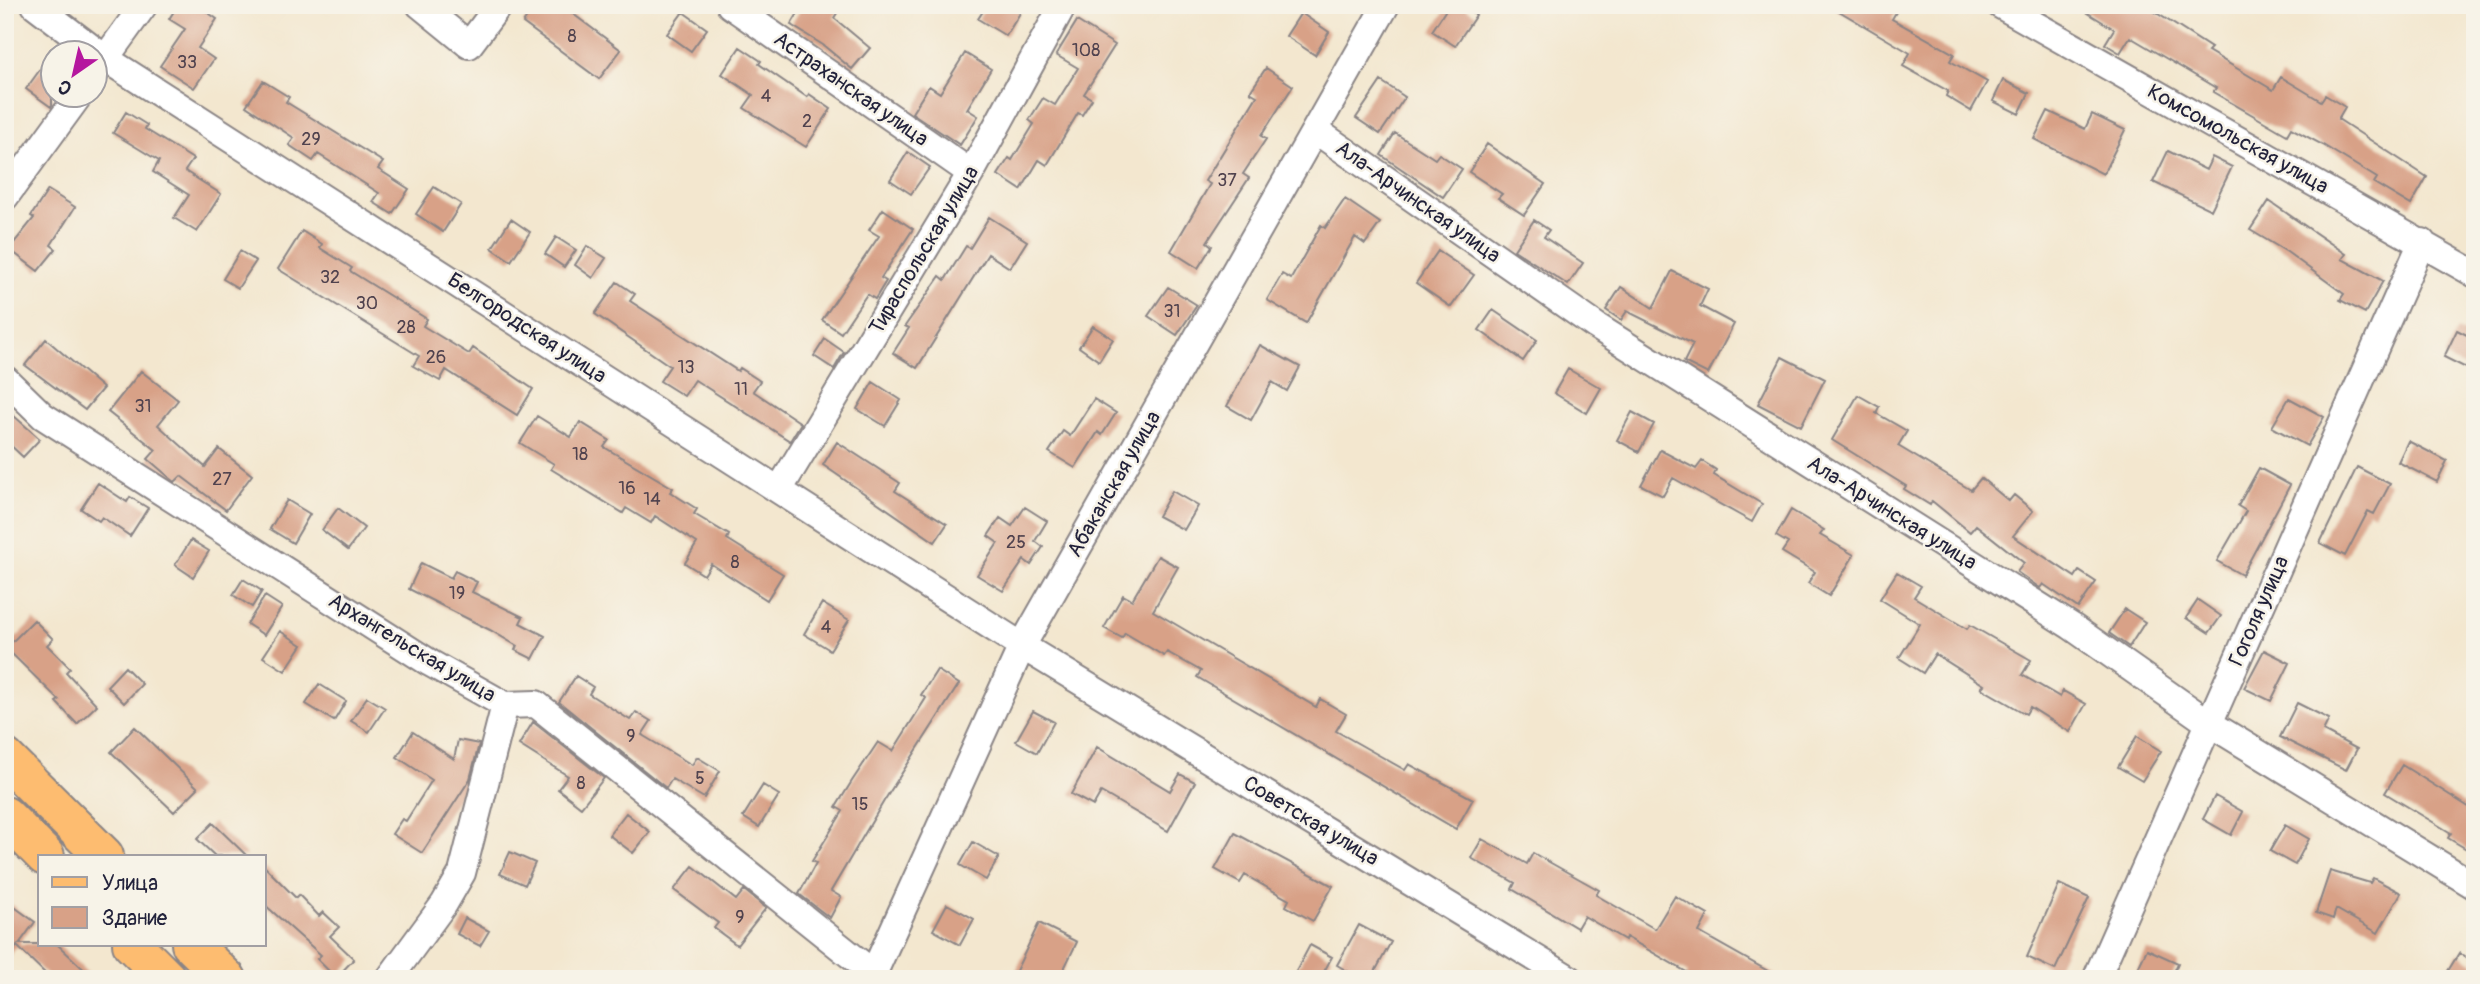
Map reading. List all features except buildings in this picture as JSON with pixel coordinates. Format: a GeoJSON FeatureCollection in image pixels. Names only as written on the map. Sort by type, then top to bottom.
{"type":"FeatureCollection","features":[{"type":"Feature","properties":{"kind":"main road"},"geometry":{"type":"LineString","coordinates":[[5,758],[103,855]]}},
{"type":"Feature","properties":{"kind":"main road"},"geometry":{"type":"LineString","coordinates":[[5,816],[44,855]]}},
{"type":"Feature","properties":{"kind":"main road"},"geometry":{"type":"LineString","coordinates":[[134,946],[167,979]]}},
{"type":"Feature","properties":{"kind":"main road"},"geometry":{"type":"LineString","coordinates":[[193,946],[227,979]]}},
{"type":"Feature","properties":{"kind":"street","name":"Белгородская улица"},"geometry":{"type":"LineString","coordinates":[[35,5],[70,38]]}},
{"type":"Feature","properties":{"kind":"street"},"geometry":{"type":"LineString","coordinates":[[108,55],[144,5]]}},
{"type":"Feature","properties":{"kind":"street"},"geometry":{"type":"LineString","coordinates":[[420,5],[469,45],[499,5]]}},
{"type":"Feature","properties":{"kind":"street","name":"Астраханская улица"},"geometry":{"type":"LineString","coordinates":[[730,5],[971,173]]}},
{"type":"Feature","properties":{"kind":"street","name":"Тираспольская улица"},"geometry":{"type":"LineString","coordinates":[[779,490],[971,173],[1063,5]]}},
{"type":"Feature","properties":{"kind":"street","name":"Абаканская улица"},"geometry":{"type":"LineString","coordinates":[[873,976],[1022,646],[1386,5]]}},
{"type":"Feature","properties":{"kind":"street","name":"Комсомольская улица"},"geometry":{"type":"LineString","coordinates":[[2000,5],[2475,274]]}},
{"type":"Feature","properties":{"kind":"street","name":"Белгородская улица"},"geometry":{"type":"LineString","coordinates":[[108,71],[779,490],[1022,646]]}},
{"type":"Feature","properties":{"kind":"street"},"geometry":{"type":"LineString","coordinates":[[5,197],[69,108]]}},
{"type":"Feature","properties":{"kind":"street","name":"Ала-Арчинская улица"},"geometry":{"type":"LineString","coordinates":[[1315,130],[1596,326],[2071,626],[2209,723],[2475,886]]}},
{"type":"Feature","properties":{"kind":"street","name":"Гоголя улица"},"geometry":{"type":"LineString","coordinates":[[2096,979],[2422,242]]}},
{"type":"Feature","properties":{"kind":"street","name":"Архангельская улица"},"geometry":{"type":"LineString","coordinates":[[5,379],[43,416],[430,663],[505,705],[536,704],[873,976]]}},
{"type":"Feature","properties":{"kind":"street","name":"Советская улица"},"geometry":{"type":"LineString","coordinates":[[1022,646],[1570,979]]}},
{"type":"Feature","properties":{"kind":"street"},"geometry":{"type":"LineString","coordinates":[[389,979],[444,904],[462,873],[505,705]]}}]}
